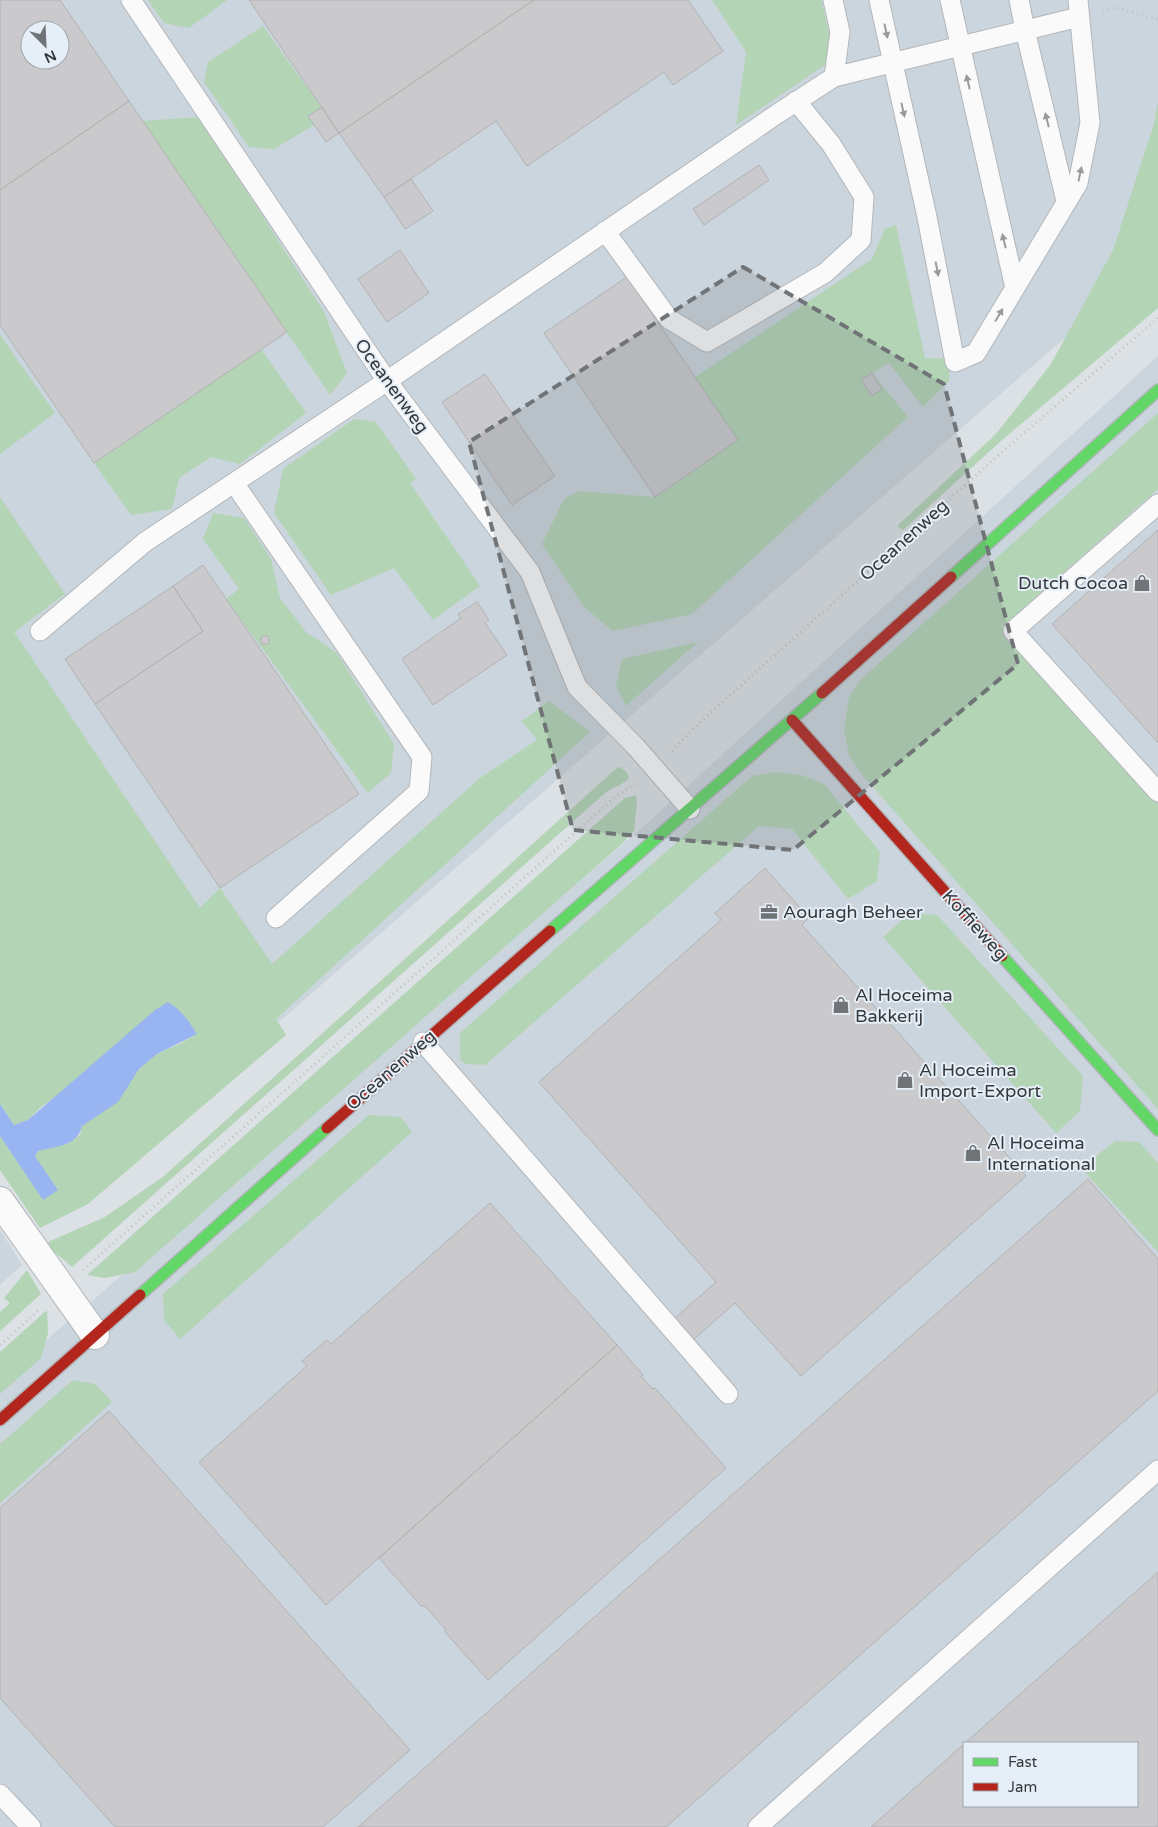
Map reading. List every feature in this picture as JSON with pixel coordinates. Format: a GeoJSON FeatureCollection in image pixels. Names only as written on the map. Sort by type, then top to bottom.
{"type":"FeatureCollection","features":[{"type":"Feature","properties":{"kind":"street","name":"Oceanenweg"},"geometry":{"type":"LineString","coordinates":[[0,1420],[423,1042],[792,720],[1158,390]]}},
{"type":"Feature","properties":{"kind":"street","name":"Koffieweg"},"geometry":{"type":"LineString","coordinates":[[792,720],[1158,1130]]}},
{"type":"Feature","properties":{"kind":"street"},"geometry":{"type":"LineString","coordinates":[[0,1201],[95,1336]]}},
{"type":"Feature","properties":{"kind":"lane","name":"Oceanenweg"},"geometry":{"type":"LineString","coordinates":[[131,0],[387,381],[530,572],[577,687],[690,809]]}},
{"type":"Feature","properties":{"kind":"lane"},"geometry":{"type":"LineString","coordinates":[[833,0],[840,32],[834,77]]}},
{"type":"Feature","properties":{"kind":"lane"},"geometry":{"type":"LineString","coordinates":[[40,631],[145,542],[387,381],[796,101],[834,77],[892,63],[1025,30],[1079,8],[1090,123],[1078,183],[976,353],[955,362],[927,216],[892,63],[879,0]]}},
{"type":"Feature","properties":{"kind":"lane"},"geometry":{"type":"LineString","coordinates":[[950,0],[1015,288]]}},
{"type":"Feature","properties":{"kind":"lane"},"geometry":{"type":"LineString","coordinates":[[1019,0],[1066,201]]}},
{"type":"Feature","properties":{"kind":"lane"},"geometry":{"type":"LineString","coordinates":[[605,231],[669,319],[707,342],[825,274],[861,240],[864,197],[831,144],[796,101]]}},
{"type":"Feature","properties":{"kind":"lane"},"geometry":{"type":"LineString","coordinates":[[234,483],[422,757],[419,790],[276,918]]}},
{"type":"Feature","properties":{"kind":"lane"},"geometry":{"type":"LineString","coordinates":[[1158,504],[1013,631],[1158,792]]}},
{"type":"Feature","properties":{"kind":"lane"},"geometry":{"type":"LineString","coordinates":[[423,1042],[728,1394]]}},
{"type":"Feature","properties":{"kind":"lane"},"geometry":{"type":"LineString","coordinates":[[758,1827],[1158,1470]]}},
{"type":"Feature","properties":{"kind":"lane"},"geometry":{"type":"LineString","coordinates":[[0,1794],[31,1827]]}},
{"type":"Feature","properties":{"kind":"path"},"geometry":{"type":"LineString","coordinates":[[1079,8],[1116,8],[1158,19]]}},
{"type":"Feature","properties":{"kind":"path","name":"Oceanenweg"},"geometry":{"type":"LineString","coordinates":[[0,1345],[615,797],[631,788],[654,768],[699,724],[994,459],[1158,318]]}},
{"type":"Feature","properties":{"kind":"highlighted area"},"geometry":{"type":"Polygon","coordinates":[[[743,267],[944,384],[1018,664],[793,850],[573,830],[469,442],[743,267]]]}},
{"type":"Feature","properties":{"kind":"shaded area"},"geometry":{"type":"Polygon","coordinates":[[[0,0],[1158,0],[1158,257],[274,1026],[0,627],[0,0]]]}},
{"type":"Feature","properties":{"kind":"shaded area"},"geometry":{"type":"Polygon","coordinates":[[[1158,356],[1158,1827],[0,1827],[0,1380],[644,826],[1158,356]]]}},
{"type":"Feature","properties":{"kind":"shaded area"},"geometry":{"type":"Polygon","coordinates":[[[0,1230],[22,1265],[0,1285],[0,1230]]]}},
{"type":"Feature","properties":{"kind":"green space"},"geometry":{"type":"Polygon","coordinates":[[[148,0],[227,0],[189,28],[164,23],[148,0]]]}},
{"type":"Feature","properties":{"kind":"green space"},"geometry":{"type":"Polygon","coordinates":[[[712,0],[821,0],[831,41],[825,65],[736,125],[746,52],[712,0]]]}},
{"type":"Feature","properties":{"kind":"green space"},"geometry":{"type":"Polygon","coordinates":[[[263,26],[321,107],[314,125],[274,149],[249,147],[204,82],[208,62],[263,26]]]}},
{"type":"Feature","properties":{"kind":"green space"},"geometry":{"type":"Polygon","coordinates":[[[1158,101],[1158,308],[1002,440],[903,530],[897,526],[996,434],[1051,364],[1113,250],[1154,124],[1158,101]]]}},
{"type":"Feature","properties":{"kind":"green space"},"geometry":{"type":"Polygon","coordinates":[[[199,117],[324,312],[347,373],[330,395],[142,121],[199,117]]]}},
{"type":"Feature","properties":{"kind":"green space"},"geometry":{"type":"Polygon","coordinates":[[[896,225],[925,358],[950,359],[949,381],[923,407],[889,363],[872,373],[908,417],[692,614],[613,631],[584,607],[542,544],[564,499],[579,491],[655,497],[738,440],[695,377],[872,259],[885,229],[896,225]]]}},
{"type":"Feature","properties":{"kind":"green space"},"geometry":{"type":"Polygon","coordinates":[[[0,335],[55,413],[0,454],[0,335]]]}},
{"type":"Feature","properties":{"kind":"green space"},"geometry":{"type":"Polygon","coordinates":[[[261,349],[306,413],[240,464],[211,457],[179,478],[172,509],[131,515],[94,463],[261,349]]]}},
{"type":"Feature","properties":{"kind":"green space"},"geometry":{"type":"Polygon","coordinates":[[[1158,413],[1158,489],[1002,627],[1158,804],[1158,1109],[864,777],[849,756],[844,729],[849,698],[860,680],[1158,413]]]}},
{"type":"Feature","properties":{"kind":"green space"},"geometry":{"type":"Polygon","coordinates":[[[354,419],[376,422],[416,479],[410,483],[480,586],[433,620],[394,568],[331,595],[274,513],[283,469],[354,419]]]}},
{"type":"Feature","properties":{"kind":"green space"},"geometry":{"type":"Polygon","coordinates":[[[0,497],[65,594],[14,632],[200,908],[220,888],[272,964],[480,778],[537,740],[522,721],[549,701],[590,732],[276,1019],[286,1035],[88,1204],[40,1228],[0,1170],[0,1136],[43,1199],[57,1190],[35,1156],[38,1150],[67,1144],[80,1135],[82,1126],[129,1082],[139,1069],[157,1054],[197,1034],[61,1093],[40,1108],[28,1120],[14,1125],[0,1104],[0,497]]]}},
{"type":"Feature","properties":{"kind":"green space"},"geometry":{"type":"Polygon","coordinates":[[[213,513],[244,518],[271,559],[280,598],[306,632],[337,653],[394,744],[391,773],[368,793],[226,599],[239,589],[203,539],[213,513]]]}},
{"type":"Feature","properties":{"kind":"green space"},"geometry":{"type":"Polygon","coordinates":[[[698,642],[626,706],[616,686],[622,659],[698,642]]]}},
{"type":"Feature","properties":{"kind":"green space"},"geometry":{"type":"Polygon","coordinates":[[[618,767],[627,773],[629,778],[627,780],[605,793],[72,1267],[52,1250],[48,1242],[105,1217],[164,1176],[618,767]]]}},
{"type":"Feature","properties":{"kind":"green space"},"geometry":{"type":"Polygon","coordinates":[[[775,772],[801,775],[824,784],[880,852],[877,881],[848,899],[792,829],[759,826],[485,1065],[466,1064],[460,1060],[460,1033],[752,776],[775,772]]]}},
{"type":"Feature","properties":{"kind":"green space"},"geometry":{"type":"Polygon","coordinates":[[[636,795],[634,831],[623,843],[135,1272],[105,1278],[87,1275],[625,798],[636,795]]]}},
{"type":"Feature","properties":{"kind":"green space"},"geometry":{"type":"Polygon","coordinates":[[[910,913],[937,915],[1083,1076],[1080,1111],[1056,1133],[883,937],[910,913]]]}},
{"type":"Feature","properties":{"kind":"green space"},"geometry":{"type":"Polygon","coordinates":[[[369,1115],[401,1117],[412,1132],[180,1339],[164,1320],[163,1294],[369,1115]]]}},
{"type":"Feature","properties":{"kind":"green space"},"geometry":{"type":"Polygon","coordinates":[[[1115,1141],[1139,1142],[1158,1163],[1158,1252],[1081,1168],[1115,1141]]]}},
{"type":"Feature","properties":{"kind":"green space"},"geometry":{"type":"Polygon","coordinates":[[[27,1270],[41,1294],[0,1331],[0,1312],[10,1303],[4,1298],[27,1270]]]}},
{"type":"Feature","properties":{"kind":"green space"},"geometry":{"type":"Polygon","coordinates":[[[47,1310],[48,1333],[41,1358],[0,1394],[0,1352],[47,1310]]]}},
{"type":"Feature","properties":{"kind":"green space"},"geometry":{"type":"Polygon","coordinates":[[[73,1380],[95,1384],[112,1402],[0,1503],[0,1444],[73,1380]]]}},
{"type":"Feature","properties":{"kind":"water"},"geometry":{"type":"Polygon","coordinates":[[[168,1002],[184,1016],[197,1034],[157,1054],[139,1069],[118,1102],[82,1126],[76,1138],[71,1142],[38,1151],[35,1156],[58,1190],[43,1200],[0,1136],[0,1104],[14,1125],[28,1120],[155,1010],[168,1002]]]}},
{"type":"Feature","properties":{"kind":"building"},"geometry":{"type":"Polygon","coordinates":[[[0,0],[60,0],[129,101],[0,190],[0,0]]]}},
{"type":"Feature","properties":{"kind":"building"},"geometry":{"type":"Polygon","coordinates":[[[249,0],[534,0],[339,133],[249,0]]]}},
{"type":"Feature","properties":{"kind":"building"},"geometry":{"type":"Polygon","coordinates":[[[534,0],[688,0],[723,51],[673,85],[664,72],[527,166],[496,121],[384,197],[339,133],[534,0]]]}},
{"type":"Feature","properties":{"kind":"building"},"geometry":{"type":"Polygon","coordinates":[[[129,101],[287,332],[94,463],[0,325],[0,190],[129,101]]]}},
{"type":"Feature","properties":{"kind":"building"},"geometry":{"type":"Polygon","coordinates":[[[322,107],[339,133],[326,142],[308,116],[322,107]]]}},
{"type":"Feature","properties":{"kind":"building"},"geometry":{"type":"Polygon","coordinates":[[[759,165],[769,180],[704,225],[693,209],[759,165]]]}},
{"type":"Feature","properties":{"kind":"building"},"geometry":{"type":"Polygon","coordinates":[[[411,179],[433,211],[405,229],[384,197],[411,179]]]}},
{"type":"Feature","properties":{"kind":"building"},"geometry":{"type":"Polygon","coordinates":[[[400,250],[429,293],[387,322],[358,279],[400,250]]]}},
{"type":"Feature","properties":{"kind":"building"},"geometry":{"type":"Polygon","coordinates":[[[627,277],[738,440],[655,497],[544,333],[627,277]]]}},
{"type":"Feature","properties":{"kind":"building"},"geometry":{"type":"Polygon","coordinates":[[[872,373],[882,389],[872,396],[861,380],[872,373]]]}},
{"type":"Feature","properties":{"kind":"building"},"geometry":{"type":"Polygon","coordinates":[[[485,374],[555,476],[512,505],[442,402],[485,374]]]}},
{"type":"Feature","properties":{"kind":"building"},"geometry":{"type":"Polygon","coordinates":[[[1158,530],[1158,743],[1052,624],[1158,530]]]}},
{"type":"Feature","properties":{"kind":"building"},"geometry":{"type":"Polygon","coordinates":[[[203,565],[359,794],[220,888],[95,704],[203,631],[173,586],[203,565]]]}},
{"type":"Feature","properties":{"kind":"building"},"geometry":{"type":"Polygon","coordinates":[[[173,586],[203,631],[95,704],[65,659],[173,586]]]}},
{"type":"Feature","properties":{"kind":"building"},"geometry":{"type":"Polygon","coordinates":[[[477,602],[489,620],[485,623],[507,655],[433,705],[402,659],[461,618],[458,614],[477,602]]]}},
{"type":"Feature","properties":{"kind":"building"},"geometry":{"type":"Polygon","coordinates":[[[265,635],[270,640],[265,645],[260,640],[265,635]]]}},
{"type":"Feature","properties":{"kind":"building"},"geometry":{"type":"Polygon","coordinates":[[[765,868],[809,918],[802,925],[1026,1176],[801,1376],[735,1303],[694,1339],[675,1318],[716,1282],[539,1082],[721,920],[715,913],[765,868]]]}},
{"type":"Feature","properties":{"kind":"building"},"geometry":{"type":"Polygon","coordinates":[[[1088,1179],[1158,1259],[1158,1391],[666,1827],[358,1827],[1088,1179]]]}},
{"type":"Feature","properties":{"kind":"building"},"geometry":{"type":"Polygon","coordinates":[[[490,1203],[617,1345],[326,1605],[199,1462],[307,1366],[302,1361],[327,1340],[331,1344],[490,1203]]]}},
{"type":"Feature","properties":{"kind":"building"},"geometry":{"type":"Polygon","coordinates":[[[617,1345],[643,1375],[641,1376],[653,1389],[655,1388],[726,1468],[488,1680],[445,1632],[446,1630],[424,1605],[422,1607],[379,1558],[617,1345]]]}},
{"type":"Feature","properties":{"kind":"building"},"geometry":{"type":"Polygon","coordinates":[[[109,1411],[410,1750],[323,1827],[115,1827],[0,1698],[0,1508],[109,1411]]]}},
{"type":"Feature","properties":{"kind":"building"},"geometry":{"type":"Polygon","coordinates":[[[1158,1572],[1158,1827],[871,1827],[963,1745],[963,1807],[1138,1807],[1138,1742],[966,1742],[1158,1572]]]}},
{"type":"Feature","properties":{"kind":"traffic: fast"},"geometry":{"type":"LineString","coordinates":[[951,577],[1158,390]]}},
{"type":"Feature","properties":{"kind":"traffic: fast"},"geometry":{"type":"LineString","coordinates":[[550,931],[822,693]]}},
{"type":"Feature","properties":{"kind":"traffic: fast"},"geometry":{"type":"LineString","coordinates":[[1002,956],[1158,1130]]}},
{"type":"Feature","properties":{"kind":"traffic: fast"},"geometry":{"type":"LineString","coordinates":[[140,1295],[327,1128]]}},
{"type":"Feature","properties":{"kind":"traffic: jam"},"geometry":{"type":"LineString","coordinates":[[822,693],[951,577]]}},
{"type":"Feature","properties":{"kind":"traffic: jam"},"geometry":{"type":"LineString","coordinates":[[792,720],[1002,956]]}},
{"type":"Feature","properties":{"kind":"traffic: jam"},"geometry":{"type":"LineString","coordinates":[[327,1128],[550,931]]}},
{"type":"Feature","properties":{"kind":"traffic: jam"},"geometry":{"type":"LineString","coordinates":[[0,1420],[140,1295]]}},
{"type":"Feature","properties":{"kind":"place","name":"Dutch Cocoa"},"geometry":{"type":"Point","coordinates":[1142,583]}},
{"type":"Feature","properties":{"kind":"place","name":"Aouragh Beheer"},"geometry":{"type":"Point","coordinates":[769,912]}},
{"type":"Feature","properties":{"kind":"place","name":"Al Hoceima Bakkerij"},"geometry":{"type":"Point","coordinates":[841,1005]}},
{"type":"Feature","properties":{"kind":"place","name":"Al Hoceima Import-Export"},"geometry":{"type":"Point","coordinates":[905,1080]}},
{"type":"Feature","properties":{"kind":"place","name":"Al Hoceima International"},"geometry":{"type":"Point","coordinates":[973,1153]}}]}
